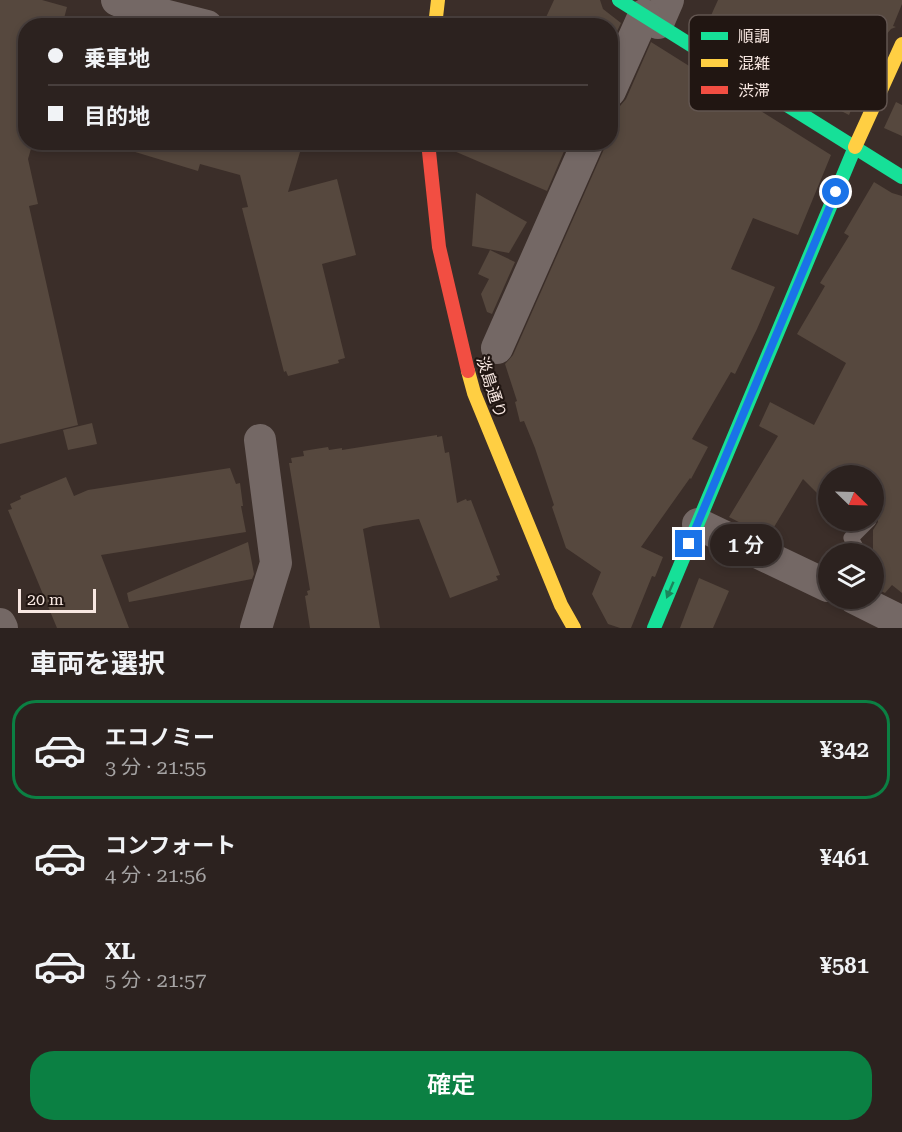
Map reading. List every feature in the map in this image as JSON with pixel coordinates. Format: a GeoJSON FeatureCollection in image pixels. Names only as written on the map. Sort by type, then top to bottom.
{"type":"FeatureCollection","features":[{"type":"Feature","properties":{"kind":"street"},"geometry":{"type":"LineString","coordinates":[[117,0],[136,8],[175,18]]}},
{"type":"Feature","properties":{"kind":"street"},"geometry":{"type":"LineString","coordinates":[[436,18],[438,0]]}},
{"type":"Feature","properties":{"kind":"street"},"geometry":{"type":"LineString","coordinates":[[618,73],[647,10],[689,38]]}},
{"type":"Feature","properties":{"kind":"street"},"geometry":{"type":"LineString","coordinates":[[887,76],[902,44]]}},
{"type":"Feature","properties":{"kind":"street"},"geometry":{"type":"LineString","coordinates":[[798,111],[902,177]]}},
{"type":"Feature","properties":{"kind":"street"},"geometry":{"type":"LineString","coordinates":[[654,628],[871,111]]}},
{"type":"Feature","properties":{"kind":"street","name":"淡島通り"},"geometry":{"type":"LineString","coordinates":[[429,150],[439,247],[456,326],[474,393],[561,605],[574,628]]}},
{"type":"Feature","properties":{"kind":"street"},"geometry":{"type":"LineString","coordinates":[[497,348],[584,150]]}},
{"type":"Feature","properties":{"kind":"street"},"geometry":{"type":"LineString","coordinates":[[256,628],[276,563],[260,440]]}},
{"type":"Feature","properties":{"kind":"street"},"geometry":{"type":"LineString","coordinates":[[698,524],[818,580]]}},
{"type":"Feature","properties":{"kind":"street"},"geometry":{"type":"LineString","coordinates":[[876,609],[902,622]]}},
{"type":"Feature","properties":{"kind":"lane"},"geometry":{"type":"LineString","coordinates":[[854,543],[851,538],[858,531]]}},
{"type":"Feature","properties":{"kind":"building"},"geometry":{"type":"Polygon","coordinates":[[[0,0],[42,0],[67,7],[64,18],[18,18],[18,150],[31,150],[28,159],[38,204],[29,206],[78,425],[0,444],[0,0]]]}},
{"type":"Feature","properties":{"kind":"building"},"geometry":{"type":"Polygon","coordinates":[[[554,0],[600,0],[603,9],[615,18],[546,18],[554,0]]]}},
{"type":"Feature","properties":{"kind":"building"},"geometry":{"type":"Polygon","coordinates":[[[718,0],[902,0],[893,26],[896,27],[887,34],[887,15],[711,15],[718,0]]]}},
{"type":"Feature","properties":{"kind":"building"},"geometry":{"type":"Polygon","coordinates":[[[651,42],[689,66],[689,111],[761,111],[831,155],[798,235],[753,218],[731,269],[775,287],[735,374],[731,372],[692,439],[708,447],[691,479],[641,547],[663,557],[655,577],[652,576],[631,628],[620,628],[608,624],[592,594],[601,572],[566,548],[535,448],[524,421],[520,422],[515,402],[517,401],[505,364],[513,355],[604,150],[618,150],[618,107],[626,99],[651,42]]]}},
{"type":"Feature","properties":{"kind":"building"},"geometry":{"type":"Polygon","coordinates":[[[896,102],[902,105],[902,136],[884,128],[896,102]]]}},
{"type":"Feature","properties":{"kind":"building"},"geometry":{"type":"Polygon","coordinates":[[[129,150],[301,150],[288,192],[337,179],[356,255],[322,264],[345,358],[338,360],[339,363],[288,376],[286,371],[284,372],[242,208],[248,207],[240,175],[200,164],[198,171],[129,150]]]}},
{"type":"Feature","properties":{"kind":"building"},"geometry":{"type":"Polygon","coordinates":[[[452,150],[565,150],[547,191],[452,150]]]}},
{"type":"Feature","properties":{"kind":"building"},"geometry":{"type":"Polygon","coordinates":[[[874,182],[902,196],[902,593],[892,585],[884,592],[884,543],[873,543],[873,531],[884,531],[884,465],[818,465],[818,494],[803,479],[768,537],[729,517],[778,436],[759,426],[770,402],[814,425],[846,363],[797,334],[825,286],[820,283],[849,236],[844,233],[874,182]]]}},
{"type":"Feature","properties":{"kind":"building"},"geometry":{"type":"Polygon","coordinates":[[[476,193],[527,222],[509,253],[472,246],[476,193]]]}},
{"type":"Feature","properties":{"kind":"building"},"geometry":{"type":"Polygon","coordinates":[[[490,250],[515,262],[492,314],[487,312],[481,294],[489,279],[478,274],[490,250]]]}},
{"type":"Feature","properties":{"kind":"building"},"geometry":{"type":"Polygon","coordinates":[[[92,423],[97,444],[68,450],[63,430],[92,423]]]}},
{"type":"Feature","properties":{"kind":"building"},"geometry":{"type":"Polygon","coordinates":[[[437,435],[437,437],[442,436],[445,453],[449,452],[457,503],[466,499],[471,500],[500,575],[496,576],[498,580],[450,598],[419,519],[373,526],[363,529],[380,628],[310,628],[305,596],[310,590],[289,463],[292,463],[291,458],[304,456],[303,451],[328,447],[329,450],[342,448],[342,450],[437,435]]]}},
{"type":"Feature","properties":{"kind":"building"},"geometry":{"type":"Polygon","coordinates":[[[230,468],[236,484],[240,483],[243,506],[241,506],[246,532],[101,555],[129,628],[57,628],[8,510],[12,509],[10,504],[21,499],[20,496],[66,477],[74,496],[88,490],[230,468]]]}},
{"type":"Feature","properties":{"kind":"building"},"geometry":{"type":"Polygon","coordinates":[[[248,542],[254,574],[252,579],[129,602],[127,593],[248,542]]]}},
{"type":"Feature","properties":{"kind":"building"},"geometry":{"type":"Polygon","coordinates":[[[699,578],[729,591],[713,628],[680,628],[699,578]]]}},
{"type":"Feature","properties":{"kind":"traffic: fast"},"geometry":{"type":"LineString","coordinates":[[619,0],[689,44]]}},
{"type":"Feature","properties":{"kind":"traffic: fast"},"geometry":{"type":"LineString","coordinates":[[796,111],[902,177]]}},
{"type":"Feature","properties":{"kind":"traffic: fast"},"geometry":{"type":"LineString","coordinates":[[654,628],[855,147]]}},
{"type":"Feature","properties":{"kind":"traffic: slow"},"geometry":{"type":"LineString","coordinates":[[436,18],[438,0]]}},
{"type":"Feature","properties":{"kind":"traffic: slow"},"geometry":{"type":"LineString","coordinates":[[887,77],[902,44]]}},
{"type":"Feature","properties":{"kind":"traffic: slow"},"geometry":{"type":"LineString","coordinates":[[855,147],[871,111]]}},
{"type":"Feature","properties":{"kind":"traffic: slow"},"geometry":{"type":"LineString","coordinates":[[468,371],[474,393],[561,605],[574,628]]}},
{"type":"Feature","properties":{"kind":"traffic: jam"},"geometry":{"type":"LineString","coordinates":[[429,150],[439,247],[468,371]]}},
{"type":"Feature","properties":{"kind":"route"},"geometry":{"type":"LineString","coordinates":[[689,544],[836,192]]}}]}
